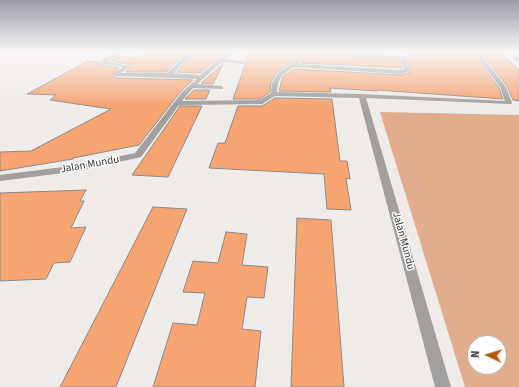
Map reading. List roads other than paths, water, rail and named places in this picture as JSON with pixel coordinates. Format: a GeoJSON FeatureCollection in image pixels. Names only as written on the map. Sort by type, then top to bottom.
{"type":"FeatureCollection","features":[{"type":"Feature","properties":{"kind":"street"},"geometry":{"type":"LineString","coordinates":[[123,70],[116,75],[169,75],[200,78]]}},
{"type":"Feature","properties":{"kind":"street"},"geometry":{"type":"LineString","coordinates":[[169,75],[174,70]]}},
{"type":"Feature","properties":{"kind":"street","name":"Jalan Mundu"},"geometry":{"type":"LineString","coordinates":[[0,178],[79,168],[132,157],[140,152],[178,102],[209,70]]}},
{"type":"Feature","properties":{"kind":"street"},"geometry":{"type":"LineString","coordinates":[[274,94],[277,78],[283,70]]}},
{"type":"Feature","properties":{"kind":"street"},"geometry":{"type":"LineString","coordinates":[[378,70],[404,72],[408,70]]}},
{"type":"Feature","properties":{"kind":"street"},"geometry":{"type":"LineString","coordinates":[[178,102],[257,102],[266,100],[274,94],[362,96],[509,103],[503,87],[490,70]]}},
{"type":"Feature","properties":{"kind":"street"},"geometry":{"type":"LineString","coordinates":[[192,86],[221,88]]}},
{"type":"Feature","properties":{"kind":"street","name":"Jalan Mundu"},"geometry":{"type":"LineString","coordinates":[[362,96],[443,387]]}}]}
